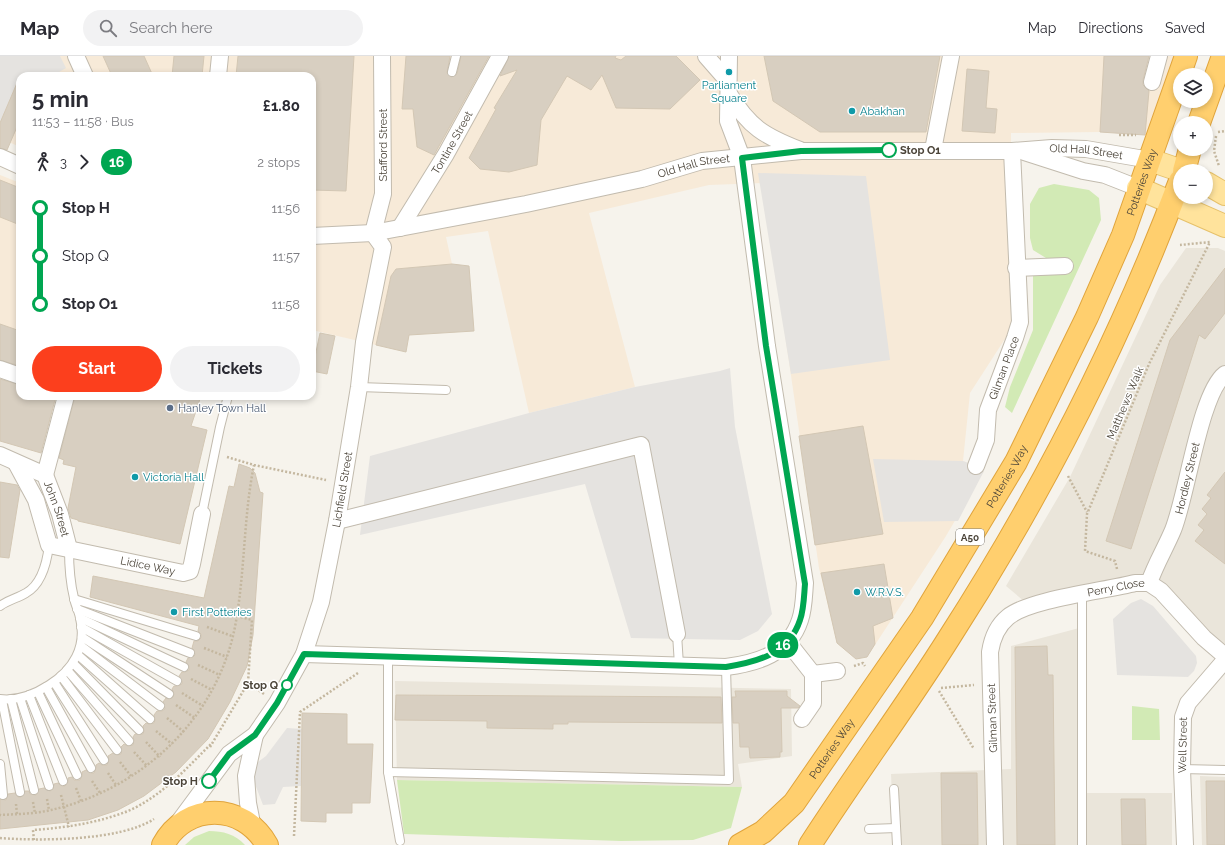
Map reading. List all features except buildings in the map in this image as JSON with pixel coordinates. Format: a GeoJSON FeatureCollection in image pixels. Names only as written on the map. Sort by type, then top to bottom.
{"type":"FeatureCollection","features":[{"type":"Feature","properties":{"kind":"highway","name":"Potteries Way"},"geometry":{"type":"LineString","coordinates":[[740,845],[763,832],[794,803],[930,604],[1016,462],[1087,318],[1125,230],[1138,188],[1150,160],[1186,56]]}},
{"type":"Feature","properties":{"kind":"highway"},"geometry":{"type":"LineString","coordinates":[[1213,120],[1223,56]]}},
{"type":"Feature","properties":{"kind":"highway"},"geometry":{"type":"LineString","coordinates":[[810,845],[945,644],[1016,527],[1064,439],[1116,334],[1172,203]]}},
{"type":"Feature","properties":{"kind":"highway"},"geometry":{"type":"LineString","coordinates":[[162,835],[192,817],[214,813],[234,816],[260,835],[288,841]]}},
{"type":"Feature","properties":{"kind":"main road"},"geometry":{"type":"LineString","coordinates":[[1150,160],[1173,168]]}},
{"type":"Feature","properties":{"kind":"main road"},"geometry":{"type":"LineString","coordinates":[[1214,177],[1225,194]]}},
{"type":"Feature","properties":{"kind":"main road"},"geometry":{"type":"LineString","coordinates":[[1138,188],[1225,226]]}},
{"type":"Feature","properties":{"kind":"street"},"geometry":{"type":"LineString","coordinates":[[76,56],[83,72]]}},
{"type":"Feature","properties":{"kind":"street"},"geometry":{"type":"LineString","coordinates":[[218,72],[220,56]]}},
{"type":"Feature","properties":{"kind":"street","name":"Stafford Street"},"geometry":{"type":"LineString","coordinates":[[373,233],[383,194],[382,56]]}},
{"type":"Feature","properties":{"kind":"street","name":"Tontine Street"},"geometry":{"type":"LineString","coordinates":[[400,228],[446,154],[500,56]]}},
{"type":"Feature","properties":{"kind":"street"},"geometry":{"type":"LineString","coordinates":[[706,56],[728,87],[745,118],[776,141],[801,151]]}},
{"type":"Feature","properties":{"kind":"street"},"geometry":{"type":"LineString","coordinates":[[304,654],[388,658],[726,667],[758,662],[776,652],[787,641],[800,620],[805,584],[766,346],[742,158],[728,121],[729,56]]}},
{"type":"Feature","properties":{"kind":"street"},"geometry":{"type":"LineString","coordinates":[[933,150],[951,56]]}},
{"type":"Feature","properties":{"kind":"street"},"geometry":{"type":"LineString","coordinates":[[1152,82],[1159,56]]}},
{"type":"Feature","properties":{"kind":"street","name":"Old Hall Street"},"geometry":{"type":"LineString","coordinates":[[316,236],[373,233],[526,204],[642,178],[702,161],[801,151],[1016,151],[1052,148],[1086,149],[1150,160]]}},
{"type":"Feature","properties":{"kind":"street","name":"Old Hall Street"},"geometry":{"type":"LineString","coordinates":[[1016,151],[1083,171],[1105,174],[1138,188]]}},
{"type":"Feature","properties":{"kind":"street","name":"Gilman Place"},"geometry":{"type":"LineString","coordinates":[[976,466],[986,440],[988,410],[1020,322],[1016,268],[1016,151]]}},
{"type":"Feature","properties":{"kind":"street"},"geometry":{"type":"LineString","coordinates":[[0,157],[16,164]]}},
{"type":"Feature","properties":{"kind":"street","name":"Lichfield Street"},"geometry":{"type":"LineString","coordinates":[[162,835],[229,754],[255,735],[277,703],[304,654],[321,602],[337,521],[359,387],[364,342],[383,247],[373,233]]}},
{"type":"Feature","properties":{"kind":"street"},"geometry":{"type":"LineString","coordinates":[[1016,268],[1065,266]]}},
{"type":"Feature","properties":{"kind":"street"},"geometry":{"type":"LineString","coordinates":[[0,369],[16,375]]}},
{"type":"Feature","properties":{"kind":"street","name":"Hordley Street"},"geometry":{"type":"LineString","coordinates":[[1149,583],[1156,562],[1174,530],[1209,399],[1225,374]]}},
{"type":"Feature","properties":{"kind":"street"},"geometry":{"type":"LineString","coordinates":[[45,475],[65,400]]}},
{"type":"Feature","properties":{"kind":"street"},"geometry":{"type":"LineString","coordinates":[[337,521],[641,445],[677,634]]}},
{"type":"Feature","properties":{"kind":"street","name":"John Street"},"geometry":{"type":"LineString","coordinates":[[0,455],[45,475],[60,514],[69,549]]}},
{"type":"Feature","properties":{"kind":"street","name":"John Street"},"geometry":{"type":"LineString","coordinates":[[16,463],[36,500],[49,545]]}},
{"type":"Feature","properties":{"kind":"street","name":"Lidice Way"},"geometry":{"type":"LineString","coordinates":[[49,545],[183,573],[190,571],[202,514]]}},
{"type":"Feature","properties":{"kind":"street","name":"Perry Close"},"geometry":{"type":"LineString","coordinates":[[1026,607],[1135,583],[1149,583],[1161,591],[1204,638],[1225,656]]}},
{"type":"Feature","properties":{"kind":"street","name":"Gilman Street"},"geometry":{"type":"LineString","coordinates":[[995,845],[990,652],[996,632],[1008,616],[1026,607]]}},
{"type":"Feature","properties":{"kind":"street"},"geometry":{"type":"LineString","coordinates":[[787,641],[813,674],[813,703],[802,719]]}},
{"type":"Feature","properties":{"kind":"street","name":"Well Street"},"geometry":{"type":"LineString","coordinates":[[1185,845],[1182,769],[1183,717],[1188,703],[1225,660]]}},
{"type":"Feature","properties":{"kind":"street"},"geometry":{"type":"LineString","coordinates":[[813,674],[837,671]]}},
{"type":"Feature","properties":{"kind":"street","name":"Lichfield Street"},"geometry":{"type":"LineString","coordinates":[[255,735],[246,776],[248,803],[260,835]]}},
{"type":"Feature","properties":{"kind":"lane"},"geometry":{"type":"LineString","coordinates":[[452,72],[456,56]]}},
{"type":"Feature","properties":{"kind":"lane"},"geometry":{"type":"LineString","coordinates":[[359,387],[446,390]]}},
{"type":"Feature","properties":{"kind":"lane"},"geometry":{"type":"LineString","coordinates":[[202,514],[214,453],[227,400]]}},
{"type":"Feature","properties":{"kind":"lane"},"geometry":{"type":"LineString","coordinates":[[0,606],[27,593],[33,588],[46,567],[49,545]]}},
{"type":"Feature","properties":{"kind":"lane"},"geometry":{"type":"LineString","coordinates":[[20,792],[1,699],[20,698],[38,692],[61,676],[78,655],[82,637],[80,618],[74,599],[69,572],[69,549]]}},
{"type":"Feature","properties":{"kind":"lane"},"geometry":{"type":"LineString","coordinates":[[1082,594],[1082,845]]}},
{"type":"Feature","properties":{"kind":"lane"},"geometry":{"type":"LineString","coordinates":[[74,599],[196,636]]}},
{"type":"Feature","properties":{"kind":"lane"},"geometry":{"type":"LineString","coordinates":[[77,609],[190,653]]}},
{"type":"Feature","properties":{"kind":"lane"},"geometry":{"type":"LineString","coordinates":[[80,618],[184,667]]}},
{"type":"Feature","properties":{"kind":"lane"},"geometry":{"type":"LineString","coordinates":[[81,627],[177,681]]}},
{"type":"Feature","properties":{"kind":"lane"},"geometry":{"type":"LineString","coordinates":[[677,634],[680,665]]}},
{"type":"Feature","properties":{"kind":"lane"},"geometry":{"type":"LineString","coordinates":[[82,637],[169,694]]}},
{"type":"Feature","properties":{"kind":"lane"},"geometry":{"type":"LineString","coordinates":[[81,646],[160,706]]}},
{"type":"Feature","properties":{"kind":"lane"},"geometry":{"type":"LineString","coordinates":[[78,655],[150,719]]}},
{"type":"Feature","properties":{"kind":"lane"},"geometry":{"type":"LineString","coordinates":[[388,658],[388,772],[400,841]]}},
{"type":"Feature","properties":{"kind":"lane"},"geometry":{"type":"LineString","coordinates":[[73,663],[139,730]]}},
{"type":"Feature","properties":{"kind":"lane"},"geometry":{"type":"LineString","coordinates":[[388,772],[729,780],[726,667]]}},
{"type":"Feature","properties":{"kind":"lane"},"geometry":{"type":"LineString","coordinates":[[67,670],[129,741]]}},
{"type":"Feature","properties":{"kind":"lane"},"geometry":{"type":"LineString","coordinates":[[61,676],[117,750]]}},
{"type":"Feature","properties":{"kind":"lane"},"geometry":{"type":"LineString","coordinates":[[54,682],[104,760]]}},
{"type":"Feature","properties":{"kind":"lane"},"geometry":{"type":"LineString","coordinates":[[46,687],[91,768]]}},
{"type":"Feature","properties":{"kind":"lane"},"geometry":{"type":"LineString","coordinates":[[38,692],[77,775]]}},
{"type":"Feature","properties":{"kind":"lane"},"geometry":{"type":"LineString","coordinates":[[29,695],[63,780]]}},
{"type":"Feature","properties":{"kind":"lane"},"geometry":{"type":"LineString","coordinates":[[20,698],[49,786]]}},
{"type":"Feature","properties":{"kind":"lane"},"geometry":{"type":"LineString","coordinates":[[11,699],[34,790]]}},
{"type":"Feature","properties":{"kind":"lane"},"geometry":{"type":"LineString","coordinates":[[0,764],[3,795]]}},
{"type":"Feature","properties":{"kind":"lane"},"geometry":{"type":"LineString","coordinates":[[1182,769],[1225,770]]}},
{"type":"Feature","properties":{"kind":"lane"},"geometry":{"type":"LineString","coordinates":[[894,790],[898,845]]}},
{"type":"Feature","properties":{"kind":"lane"},"geometry":{"type":"LineString","coordinates":[[868,829],[896,828]]}},
{"type":"Feature","properties":{"kind":"path"},"geometry":{"type":"LineString","coordinates":[[1213,126],[1225,131]]}},
{"type":"Feature","properties":{"kind":"path"},"geometry":{"type":"LineString","coordinates":[[1116,135],[1138,135]]}},
{"type":"Feature","properties":{"kind":"path"},"geometry":{"type":"LineString","coordinates":[[1213,138],[1214,177]]}},
{"type":"Feature","properties":{"kind":"path","name":"Matthews Walk"},"geometry":{"type":"LineString","coordinates":[[1121,586],[1115,561],[1085,551],[1088,513],[1149,364],[1210,242],[1180,245]]}},
{"type":"Feature","properties":{"kind":"path"},"geometry":{"type":"LineString","coordinates":[[214,453],[254,465],[344,484]]}},
{"type":"Feature","properties":{"kind":"path"},"geometry":{"type":"LineString","coordinates":[[1068,475],[1088,513]]}},
{"type":"Feature","properties":{"kind":"path"},"geometry":{"type":"LineString","coordinates":[[204,758],[248,683],[252,620],[237,616]]}},
{"type":"Feature","properties":{"kind":"path"},"geometry":{"type":"LineString","coordinates":[[196,636],[206,627],[232,636]]}},
{"type":"Feature","properties":{"kind":"path"},"geometry":{"type":"LineString","coordinates":[[190,653],[200,646],[226,657]]}},
{"type":"Feature","properties":{"kind":"path"},"geometry":{"type":"LineString","coordinates":[[184,667],[192,662],[220,675]]}},
{"type":"Feature","properties":{"kind":"path"},"geometry":{"type":"LineString","coordinates":[[288,841],[300,712],[358,673]]}},
{"type":"Feature","properties":{"kind":"path"},"geometry":{"type":"LineString","coordinates":[[177,681],[185,676],[212,690]]}},
{"type":"Feature","properties":{"kind":"path"},"geometry":{"type":"LineString","coordinates":[[248,683],[277,703]]}},
{"type":"Feature","properties":{"kind":"path"},"geometry":{"type":"LineString","coordinates":[[978,756],[936,688],[991,683]]}},
{"type":"Feature","properties":{"kind":"path"},"geometry":{"type":"LineString","coordinates":[[169,694],[177,690],[204,706]]}},
{"type":"Feature","properties":{"kind":"path"},"geometry":{"type":"LineString","coordinates":[[160,706],[171,702],[195,718]]}},
{"type":"Feature","properties":{"kind":"path"},"geometry":{"type":"LineString","coordinates":[[150,719],[162,714],[184,732]]}},
{"type":"Feature","properties":{"kind":"path"},"geometry":{"type":"LineString","coordinates":[[139,730],[152,727],[172,744]]}},
{"type":"Feature","properties":{"kind":"path"},"geometry":{"type":"LineString","coordinates":[[129,741],[143,739],[160,757]]}},
{"type":"Feature","properties":{"kind":"path"},"geometry":{"type":"LineString","coordinates":[[34,840],[33,830],[69,827],[120,814],[148,799],[180,775],[213,742]]}},
{"type":"Feature","properties":{"kind":"path"},"geometry":{"type":"LineString","coordinates":[[49,786],[60,789],[69,827]]}},
{"type":"Feature","properties":{"kind":"path"},"geometry":{"type":"LineString","coordinates":[[0,838],[34,840],[121,833],[153,820],[162,835]]}},
{"type":"Feature","properties":{"kind":"shaded area"},"geometry":{"type":"Polygon","coordinates":[[[0,56],[1174,56],[1146,135],[1100,132],[1011,133],[1012,328],[970,393],[963,461],[984,471],[946,536],[867,657],[856,659],[837,643],[819,568],[763,183],[709,185],[589,213],[635,387],[529,413],[488,231],[446,237],[452,264],[396,269],[391,276],[376,345],[316,331],[316,72],[16,72],[16,145],[0,138],[0,56]]]}},
{"type":"Feature","properties":{"kind":"shaded area"},"geometry":{"type":"Polygon","coordinates":[[[0,56],[60,56],[66,68],[59,72],[16,72],[16,85],[0,123],[0,56]]]}},
{"type":"Feature","properties":{"kind":"shaded area"},"geometry":{"type":"Polygon","coordinates":[[[758,173],[866,176],[890,360],[791,374],[758,173]]]}},
{"type":"Feature","properties":{"kind":"shaded area"},"geometry":{"type":"Polygon","coordinates":[[[0,175],[16,181],[16,359],[0,353],[0,175]]]}},
{"type":"Feature","properties":{"kind":"shaded area"},"geometry":{"type":"Polygon","coordinates":[[[1186,248],[1218,248],[1225,251],[1225,651],[1153,579],[1025,602],[1006,586],[1070,477],[1160,285],[1186,248]]]}},
{"type":"Feature","properties":{"kind":"shaded area"},"geometry":{"type":"Polygon","coordinates":[[[730,368],[735,427],[772,614],[758,631],[740,640],[631,638],[585,484],[360,535],[370,456],[529,413],[635,387],[730,368]]]}},
{"type":"Feature","properties":{"kind":"shaded area"},"geometry":{"type":"Polygon","coordinates":[[[873,459],[963,461],[984,471],[958,521],[884,522],[873,459]]]}},
{"type":"Feature","properties":{"kind":"shaded area"},"geometry":{"type":"Polygon","coordinates":[[[1141,599],[1153,606],[1196,656],[1197,663],[1194,671],[1188,677],[1117,675],[1113,619],[1131,603],[1141,599]]]}},
{"type":"Feature","properties":{"kind":"shaded area"},"geometry":{"type":"Polygon","coordinates":[[[1083,627],[1085,793],[1172,793],[1172,845],[894,845],[891,774],[1011,769],[1011,646],[1083,627]]]}},
{"type":"Feature","properties":{"kind":"shaded area"},"geometry":{"type":"Polygon","coordinates":[[[395,681],[791,689],[792,756],[738,764],[742,787],[397,780],[395,681]]]}},
{"type":"Feature","properties":{"kind":"shaded area"},"geometry":{"type":"Polygon","coordinates":[[[287,728],[302,729],[301,786],[283,787],[275,804],[263,805],[253,779],[254,765],[266,756],[287,728]]]}},
{"type":"Feature","properties":{"kind":"shaded area"},"geometry":{"type":"Polygon","coordinates":[[[1200,776],[1225,777],[1225,845],[1202,845],[1200,776]]]}},
{"type":"Feature","properties":{"kind":"green space"},"geometry":{"type":"Polygon","coordinates":[[[1054,184],[1089,190],[1099,198],[1101,220],[1012,413],[1005,407],[1010,387],[1033,330],[1033,275],[1068,273],[1070,259],[1046,258],[1033,250],[1030,238],[1030,204],[1039,188],[1054,184]]]}},
{"type":"Feature","properties":{"kind":"green space"},"geometry":{"type":"Polygon","coordinates":[[[1132,706],[1159,709],[1160,740],[1132,740],[1132,706]]]}},
{"type":"Feature","properties":{"kind":"green space"},"geometry":{"type":"Polygon","coordinates":[[[397,780],[742,787],[731,828],[693,840],[621,841],[404,834],[397,780]]]}},
{"type":"Feature","properties":{"kind":"green space"},"geometry":{"type":"Polygon","coordinates":[[[209,831],[228,834],[237,838],[245,845],[185,845],[194,837],[209,831]]]}},
{"type":"Feature","properties":{"kind":"bus line","name":"16"},"geometry":{"type":"LineString","coordinates":[[209,781],[229,754],[255,735],[277,703],[304,654],[388,658],[726,667],[758,662],[776,652],[793,634],[800,620],[805,584],[766,346],[742,158],[801,151],[889,150]]}},
{"type":"Feature","properties":{"kind":"place","name":"Parliament Square"},"geometry":{"type":"Point","coordinates":[729,72]}},
{"type":"Feature","properties":{"kind":"place","name":"Abakhan"},"geometry":{"type":"Point","coordinates":[852,111]}},
{"type":"Feature","properties":{"kind":"place","name":"Stop O1"},"geometry":{"type":"Point","coordinates":[889,150]}},
{"type":"Feature","properties":{"kind":"place","name":"Hanley Town Hall"},"geometry":{"type":"Point","coordinates":[170,408]}},
{"type":"Feature","properties":{"kind":"place","name":"Victoria Hall"},"geometry":{"type":"Point","coordinates":[135,477]}},
{"type":"Feature","properties":{"kind":"place","name":"W.R.V.S."},"geometry":{"type":"Point","coordinates":[857,592]}},
{"type":"Feature","properties":{"kind":"place","name":"First Potteries"},"geometry":{"type":"Point","coordinates":[174,612]}},
{"type":"Feature","properties":{"kind":"place","name":"Stop Q"},"geometry":{"type":"Point","coordinates":[287,685]}},
{"type":"Feature","properties":{"kind":"place","name":"Stop H"},"geometry":{"type":"Point","coordinates":[209,781]}}]}
